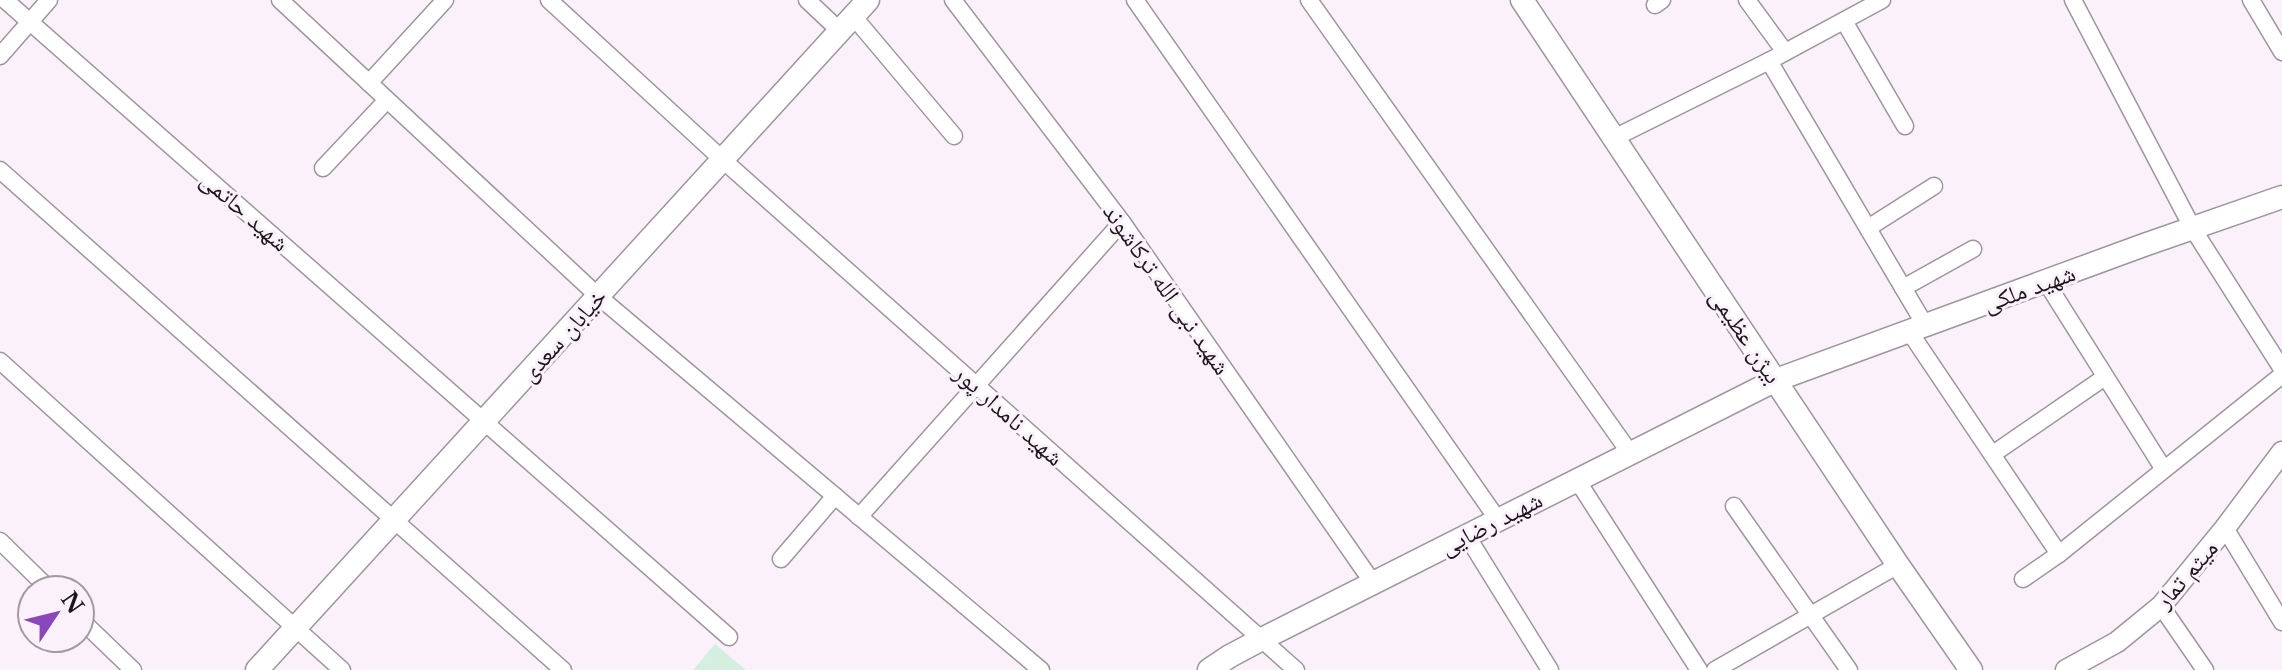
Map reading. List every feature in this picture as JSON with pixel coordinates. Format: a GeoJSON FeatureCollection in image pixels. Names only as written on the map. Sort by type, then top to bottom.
{"type":"FeatureCollection","features":[{"type":"Feature","properties":{"kind":"main road","name":"بیژن عظیمی"},"geometry":{"type":"LineString","coordinates":[[1522,0],[1971,670]]}},
{"type":"Feature","properties":{"kind":"main road","name":"خیابان سعدی"},"geometry":{"type":"LineString","coordinates":[[257,670],[854,16]]}},
{"type":"Feature","properties":{"kind":"main road","name":"شهید ملکی"},"geometry":{"type":"LineString","coordinates":[[1776,380],[2281,198]]}},
{"type":"Feature","properties":{"kind":"main road","name":"شهید رضایی"},"geometry":{"type":"LineString","coordinates":[[1209,670],[1262,639],[1776,380]]}},
{"type":"Feature","properties":{"kind":"street","name":"شهید حاتمی"},"geometry":{"type":"LineString","coordinates":[[5,0],[729,637]]}},
{"type":"Feature","properties":{"kind":"street"},"geometry":{"type":"LineString","coordinates":[[0,56],[49,0]]}},
{"type":"Feature","properties":{"kind":"street"},"geometry":{"type":"LineString","coordinates":[[280,0],[598,296],[1041,670]]}},
{"type":"Feature","properties":{"kind":"street"},"geometry":{"type":"LineString","coordinates":[[369,83],[445,0]]}},
{"type":"Feature","properties":{"kind":"street","name":"شهید نامدار پور"},"geometry":{"type":"LineString","coordinates":[[549,0],[723,160],[1296,670]]}},
{"type":"Feature","properties":{"kind":"street"},"geometry":{"type":"LineString","coordinates":[[807,0],[854,16],[954,136]]}},
{"type":"Feature","properties":{"kind":"street","name":"شهید نبی الله ترکاشوند"},"geometry":{"type":"LineString","coordinates":[[953,0],[1122,222],[1373,583]]}},
{"type":"Feature","properties":{"kind":"street"},"geometry":{"type":"LineString","coordinates":[[1135,0],[1498,520]]}},
{"type":"Feature","properties":{"kind":"street"},"geometry":{"type":"LineString","coordinates":[[1309,0],[1630,453]]}},
{"type":"Feature","properties":{"kind":"street"},"geometry":{"type":"LineString","coordinates":[[1747,0],[1785,52]]}},
{"type":"Feature","properties":{"kind":"street"},"geometry":{"type":"LineString","coordinates":[[1614,138],[1769,61],[1882,0]]}},
{"type":"Feature","properties":{"kind":"street"},"geometry":{"type":"LineString","coordinates":[[2023,579],[2059,554],[2282,372],[2193,229],[2073,0]]}},
{"type":"Feature","properties":{"kind":"street"},"geometry":{"type":"LineString","coordinates":[[2251,0],[2282,52]]}},
{"type":"Feature","properties":{"kind":"street"},"geometry":{"type":"LineString","coordinates":[[1844,21],[1905,126]]}},
{"type":"Feature","properties":{"kind":"street"},"geometry":{"type":"LineString","coordinates":[[1769,61],[1903,288],[1917,328],[1993,454],[2059,554]]}},
{"type":"Feature","properties":{"kind":"street"},"geometry":{"type":"LineString","coordinates":[[323,168],[387,100]]}},
{"type":"Feature","properties":{"kind":"street"},"geometry":{"type":"LineString","coordinates":[[0,170],[563,670]]}},
{"type":"Feature","properties":{"kind":"street"},"geometry":{"type":"LineString","coordinates":[[1868,228],[1934,186]]}},
{"type":"Feature","properties":{"kind":"street"},"geometry":{"type":"LineString","coordinates":[[859,517],[1122,222]]}},
{"type":"Feature","properties":{"kind":"street"},"geometry":{"type":"LineString","coordinates":[[1903,288],[1973,249]]}},
{"type":"Feature","properties":{"kind":"street"},"geometry":{"type":"LineString","coordinates":[[2046,282],[2163,468]]}},
{"type":"Feature","properties":{"kind":"street"},"geometry":{"type":"LineString","coordinates":[[0,361],[342,670]]}},
{"type":"Feature","properties":{"kind":"street"},"geometry":{"type":"LineString","coordinates":[[1993,454],[2105,377]]}},
{"type":"Feature","properties":{"kind":"street","name":"میثم تمار"},"geometry":{"type":"LineString","coordinates":[[2066,670],[2117,642],[2161,606],[2282,452]]}},
{"type":"Feature","properties":{"kind":"street"},"geometry":{"type":"LineString","coordinates":[[1577,480],[1699,670]]}},
{"type":"Feature","properties":{"kind":"street"},"geometry":{"type":"LineString","coordinates":[[781,559],[835,496]]}},
{"type":"Feature","properties":{"kind":"street"},"geometry":{"type":"LineString","coordinates":[[1734,506],[1849,670]]}},
{"type":"Feature","properties":{"kind":"street"},"geometry":{"type":"LineString","coordinates":[[2225,528],[2282,622]]}},
{"type":"Feature","properties":{"kind":"street"},"geometry":{"type":"LineString","coordinates":[[1467,536],[1550,670]]}},
{"type":"Feature","properties":{"kind":"street"},"geometry":{"type":"LineString","coordinates":[[0,541],[34,574]]}},
{"type":"Feature","properties":{"kind":"street"},"geometry":{"type":"LineString","coordinates":[[1715,670],[1898,565]]}},
{"type":"Feature","properties":{"kind":"street"},"geometry":{"type":"LineString","coordinates":[[2161,606],[2205,670]]}},
{"type":"Feature","properties":{"kind":"street"},"geometry":{"type":"LineString","coordinates":[[96,634],[133,670]]}},
{"type":"Feature","properties":{"kind":"green space"},"geometry":{"type":"Polygon","coordinates":[[[715,644],[746,670],[693,670],[715,644]]]}}]}
